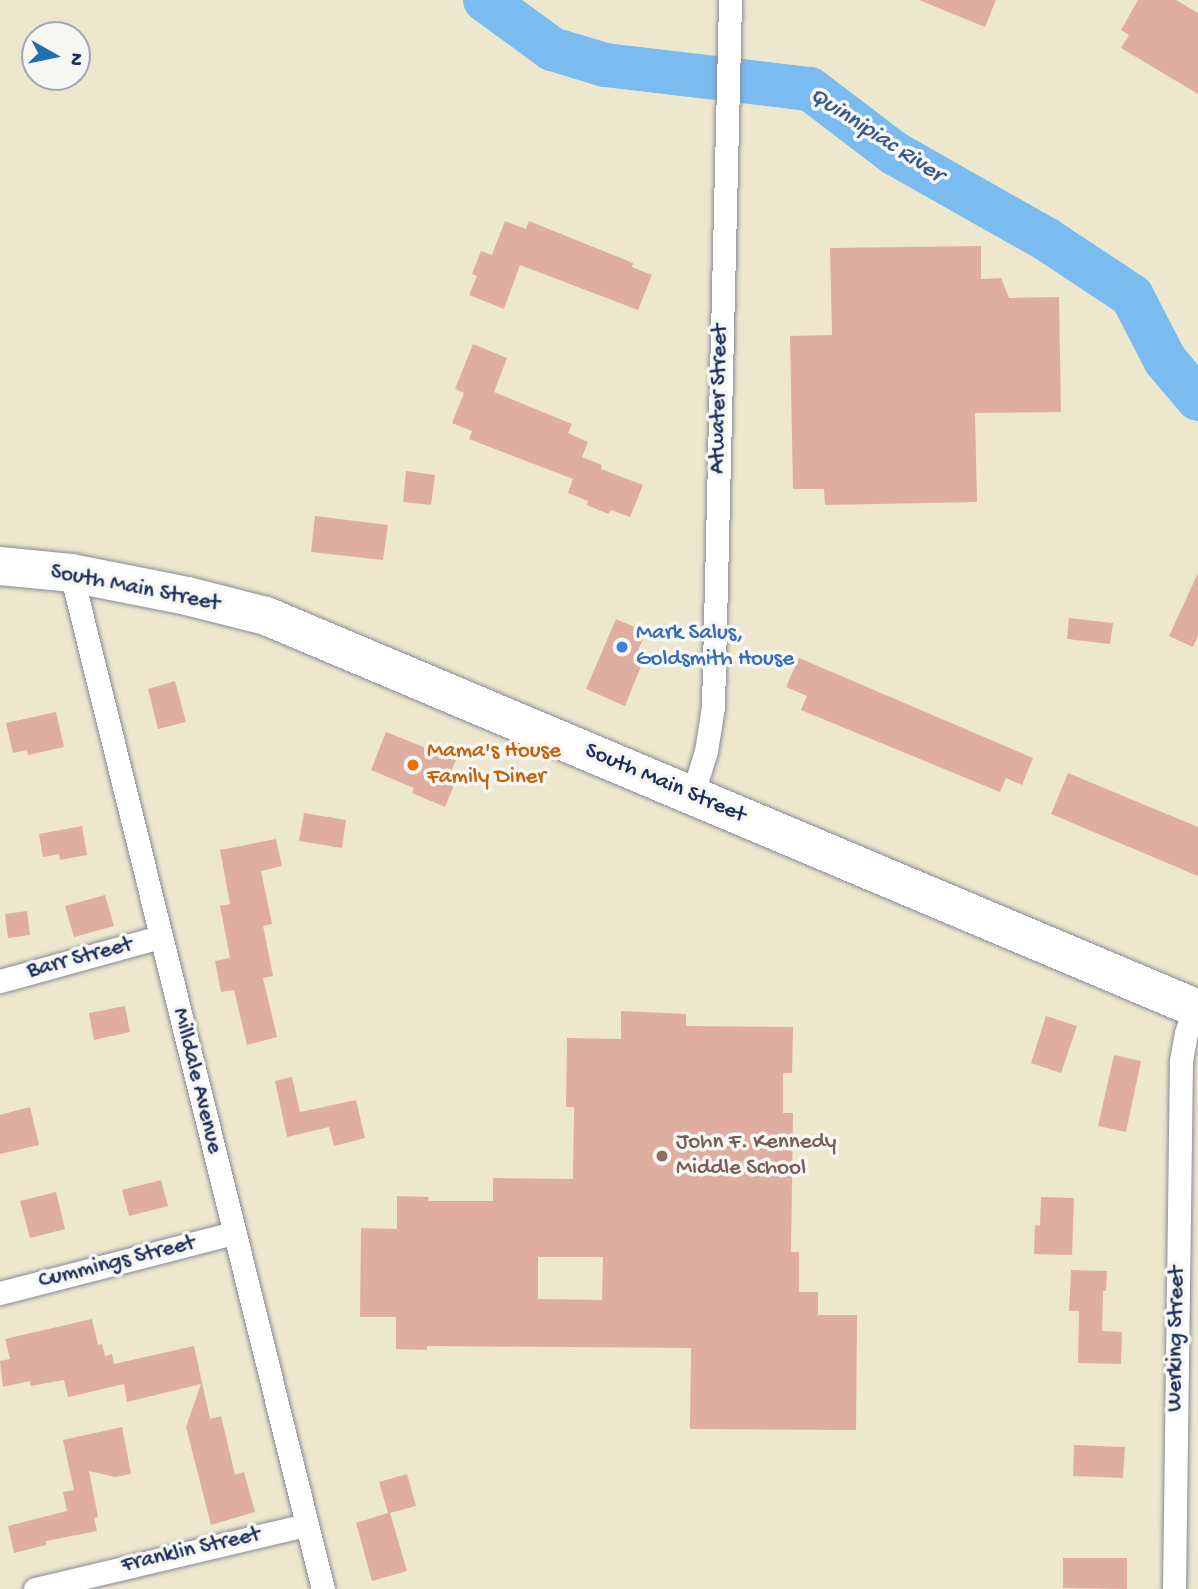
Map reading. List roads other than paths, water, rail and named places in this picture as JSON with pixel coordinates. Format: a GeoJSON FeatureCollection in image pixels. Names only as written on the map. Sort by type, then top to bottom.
{"type":"FeatureCollection","features":[{"type":"Feature","properties":{"kind":"highway","name":"South Main Street"},"geometry":{"type":"LineString","coordinates":[[0,566],[71,573],[187,596],[266,616],[1197,1008]]}},
{"type":"Feature","properties":{"kind":"street","name":"Atwater Street"},"geometry":{"type":"LineString","coordinates":[[692,796],[706,751],[713,707],[730,0]]}},
{"type":"Feature","properties":{"kind":"street","name":"Milldale Avenue"},"geometry":{"type":"LineString","coordinates":[[71,573],[323,1589]]}},
{"type":"Feature","properties":{"kind":"street","name":"Barr Street"},"geometry":{"type":"LineString","coordinates":[[0,981],[160,937]]}},
{"type":"Feature","properties":{"kind":"street","name":"Werking Street"},"geometry":{"type":"LineString","coordinates":[[1174,1589],[1181,1061],[1186,1033],[1197,1008]]}},
{"type":"Feature","properties":{"kind":"street","name":"Cummings Street"},"geometry":{"type":"LineString","coordinates":[[0,1293],[234,1233]]}},
{"type":"Feature","properties":{"kind":"street","name":"Franklin Street"},"geometry":{"type":"LineString","coordinates":[[34,1589],[306,1525]]}},
{"type":"Feature","properties":{"kind":"waterway","name":"Quinnipiac River"},"geometry":{"type":"LineString","coordinates":[[485,0],[552,49],[605,65],[810,89],[894,153],[1046,239],[1132,296],[1165,360],[1198,399]]}},
{"type":"Feature","properties":{"kind":"place","name":"Mark Salus, Goldsmith House"},"geometry":{"type":"Point","coordinates":[622,647]}},
{"type":"Feature","properties":{"kind":"place","name":"Mama's House Family Diner"},"geometry":{"type":"Point","coordinates":[413,765]}},
{"type":"Feature","properties":{"kind":"place","name":"John F. Kennedy Middle School"},"geometry":{"type":"Point","coordinates":[662,1156]}}]}
